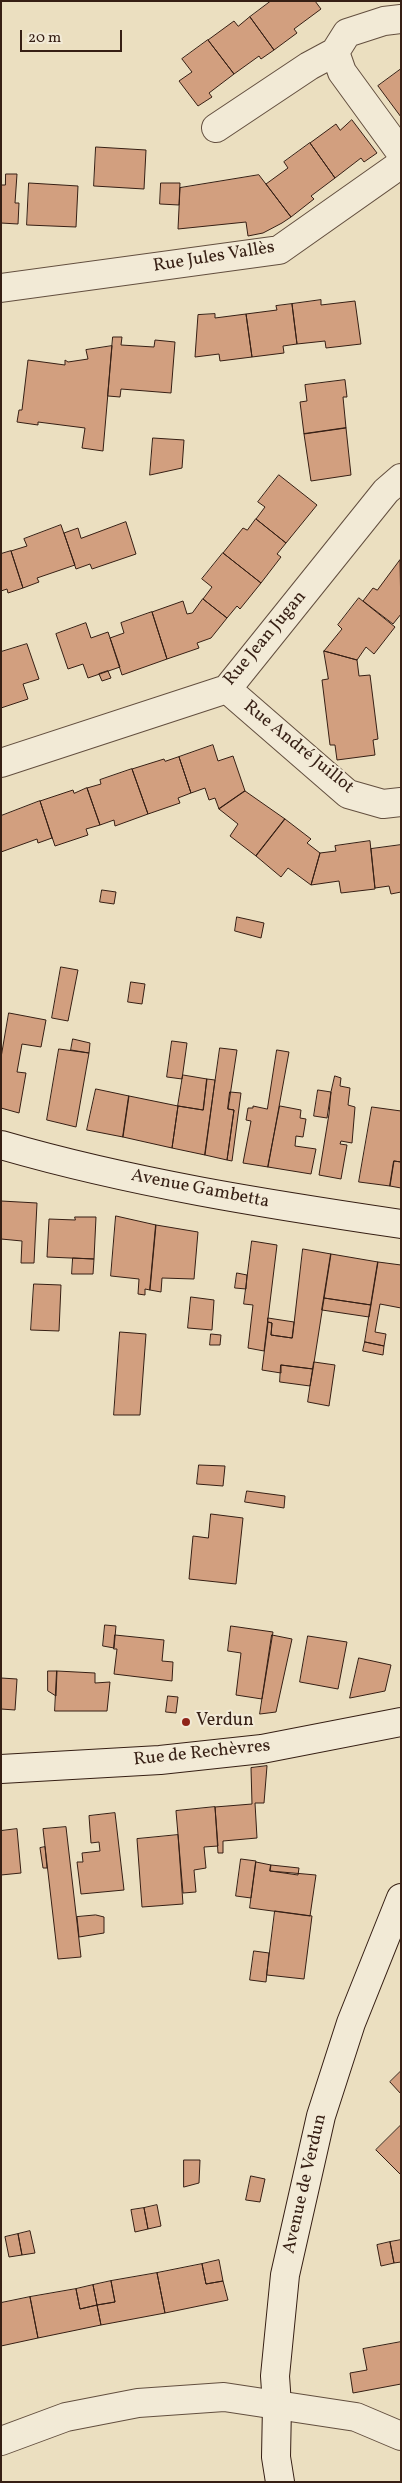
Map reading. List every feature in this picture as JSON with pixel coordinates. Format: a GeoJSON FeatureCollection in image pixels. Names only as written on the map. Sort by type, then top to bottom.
{"type":"FeatureCollection","features":[{"type":"Feature","properties":{"kind":"street"},"geometry":{"type":"LineString","coordinates":[[216,128],[309,66],[335,52],[346,33],[384,21],[401,19]]}},
{"type":"Feature","properties":{"kind":"street"},"geometry":{"type":"LineString","coordinates":[[335,52],[342,72],[401,153]]}},
{"type":"Feature","properties":{"kind":"street","name":"Rue Jules Vallès"},"geometry":{"type":"LineString","coordinates":[[1,288],[279,250],[401,164]]}},
{"type":"Feature","properties":{"kind":"street","name":"Rue Jean Jugan"},"geometry":{"type":"LineString","coordinates":[[1,763],[227,689],[386,491],[401,478]]}},
{"type":"Feature","properties":{"kind":"street","name":"Rue André Juillot"},"geometry":{"type":"LineString","coordinates":[[227,689],[348,794],[383,804],[401,802]]}},
{"type":"Feature","properties":{"kind":"street","name":"Avenue Gambetta"},"geometry":{"type":"LineString","coordinates":[[1,1145],[49,1159],[224,1197],[401,1224]]}},
{"type":"Feature","properties":{"kind":"street","name":"Rue de Rechèvres"},"geometry":{"type":"LineString","coordinates":[[1,1769],[160,1760],[262,1749],[401,1722]]}},
{"type":"Feature","properties":{"kind":"street","name":"Avenue de Verdun"},"geometry":{"type":"LineString","coordinates":[[280,2482],[276,2458],[277,2405],[275,2376],[285,2275],[321,2116],[351,2023],[401,1898]]}},
{"type":"Feature","properties":{"kind":"street"},"geometry":{"type":"LineString","coordinates":[[1,2441],[66,2417],[138,2403],[224,2397],[356,2417],[401,2436]]}},
{"type":"Feature","properties":{"kind":"building"},"geometry":{"type":"Polygon","coordinates":[[[271,1],[315,1],[321,9],[294,29],[297,33],[274,50],[250,17],[271,1]]]}},
{"type":"Feature","properties":{"kind":"building"},"geometry":{"type":"Polygon","coordinates":[[[250,17],[274,50],[261,59],[259,56],[234,74],[208,40],[234,21],[238,26],[250,17]]]}},
{"type":"Feature","properties":{"kind":"building"},"geometry":{"type":"Polygon","coordinates":[[[208,40],[234,74],[209,93],[212,97],[198,106],[179,81],[192,72],[182,59],[208,40]]]}},
{"type":"Feature","properties":{"kind":"building"},"geometry":{"type":"Polygon","coordinates":[[[401,69],[401,117],[378,86],[401,69]]]}},
{"type":"Feature","properties":{"kind":"building"},"geometry":{"type":"Polygon","coordinates":[[[352,120],[377,153],[364,162],[361,158],[335,178],[310,143],[336,124],[340,130],[352,120]]]}},
{"type":"Feature","properties":{"kind":"building"},"geometry":{"type":"Polygon","coordinates":[[[310,143],[335,178],[311,196],[314,199],[291,217],[266,184],[288,168],[284,162],[310,143]]]}},
{"type":"Feature","properties":{"kind":"building"},"geometry":{"type":"Polygon","coordinates":[[[96,147],[146,150],[144,189],[94,186],[96,147]]]}},
{"type":"Feature","properties":{"kind":"building"},"geometry":{"type":"Polygon","coordinates":[[[6,174],[17,174],[15,203],[19,203],[18,224],[1,223],[1,185],[5,185],[6,174]]]}},
{"type":"Feature","properties":{"kind":"building"},"geometry":{"type":"Polygon","coordinates":[[[259,175],[291,217],[263,233],[248,236],[246,222],[178,229],[180,188],[259,175]]]}},
{"type":"Feature","properties":{"kind":"building"},"geometry":{"type":"Polygon","coordinates":[[[29,183],[78,186],[76,227],[27,225],[29,183]]]}},
{"type":"Feature","properties":{"kind":"building"},"geometry":{"type":"Polygon","coordinates":[[[161,183],[180,183],[179,205],[160,204],[161,183]]]}},
{"type":"Feature","properties":{"kind":"building"},"geometry":{"type":"Polygon","coordinates":[[[321,300],[321,305],[355,301],[361,344],[326,348],[325,341],[297,344],[292,304],[321,300]]]}},
{"type":"Feature","properties":{"kind":"building"},"geometry":{"type":"Polygon","coordinates":[[[292,304],[297,344],[283,346],[284,353],[252,357],[246,314],[277,310],[276,306],[292,304]]]}},
{"type":"Feature","properties":{"kind":"building"},"geometry":{"type":"Polygon","coordinates":[[[215,314],[215,318],[246,314],[252,357],[220,361],[219,354],[195,357],[198,315],[215,314]]]}},
{"type":"Feature","properties":{"kind":"building"},"geometry":{"type":"Polygon","coordinates":[[[113,337],[122,337],[121,345],[154,347],[155,340],[175,342],[171,393],[121,389],[120,397],[108,396],[113,337]]]}},
{"type":"Feature","properties":{"kind":"building"},"geometry":{"type":"Polygon","coordinates":[[[112,346],[103,451],[82,448],[85,428],[38,422],[38,425],[17,422],[19,410],[22,410],[28,360],[65,365],[65,360],[68,362],[88,359],[86,350],[112,346]]]}},
{"type":"Feature","properties":{"kind":"building"},"geometry":{"type":"Polygon","coordinates":[[[345,380],[347,397],[343,397],[346,428],[304,434],[300,402],[307,401],[305,385],[345,380]]]}},
{"type":"Feature","properties":{"kind":"building"},"geometry":{"type":"Polygon","coordinates":[[[346,428],[351,475],[311,481],[304,434],[346,428]]]}},
{"type":"Feature","properties":{"kind":"building"},"geometry":{"type":"Polygon","coordinates":[[[153,438],[184,440],[182,468],[150,475],[153,438]]]}},
{"type":"Feature","properties":{"kind":"building"},"geometry":{"type":"Polygon","coordinates":[[[279,475],[317,505],[286,543],[256,519],[265,507],[258,502],[279,475]]]}},
{"type":"Feature","properties":{"kind":"building"},"geometry":{"type":"Polygon","coordinates":[[[256,519],[286,543],[277,554],[281,557],[261,583],[223,553],[243,528],[247,530],[256,519]]]}},
{"type":"Feature","properties":{"kind":"building"},"geometry":{"type":"Polygon","coordinates":[[[126,522],[136,554],[92,569],[90,564],[76,569],[64,533],[78,528],[81,538],[126,522]]]}},
{"type":"Feature","properties":{"kind":"building"},"geometry":{"type":"Polygon","coordinates":[[[61,525],[75,565],[37,578],[39,582],[23,588],[11,551],[27,546],[24,539],[61,525]]]}},
{"type":"Feature","properties":{"kind":"building"},"geometry":{"type":"Polygon","coordinates":[[[11,551],[23,588],[8,593],[7,589],[1,591],[1,554],[11,551]]]}},
{"type":"Feature","properties":{"kind":"building"},"geometry":{"type":"Polygon","coordinates":[[[223,553],[261,583],[240,609],[237,606],[227,618],[203,599],[212,587],[202,579],[223,553]]]}},
{"type":"Feature","properties":{"kind":"building"},"geometry":{"type":"Polygon","coordinates":[[[400,560],[401,614],[393,624],[363,601],[373,588],[377,590],[400,560]]]}},
{"type":"Feature","properties":{"kind":"building"},"geometry":{"type":"Polygon","coordinates":[[[359,598],[395,627],[374,654],[366,647],[357,660],[324,651],[342,629],[338,625],[359,598]]]}},
{"type":"Feature","properties":{"kind":"building"},"geometry":{"type":"Polygon","coordinates":[[[203,599],[227,618],[211,638],[197,643],[199,648],[167,659],[152,612],[183,601],[187,614],[192,613],[203,599]]]}},
{"type":"Feature","properties":{"kind":"building"},"geometry":{"type":"Polygon","coordinates":[[[152,612],[167,659],[122,675],[110,638],[124,633],[121,623],[152,612]]]}},
{"type":"Feature","properties":{"kind":"building"},"geometry":{"type":"Polygon","coordinates":[[[86,623],[91,638],[108,632],[120,667],[88,678],[83,664],[68,669],[56,634],[86,623]]]}},
{"type":"Feature","properties":{"kind":"building"},"geometry":{"type":"Polygon","coordinates":[[[27,644],[39,679],[23,684],[28,699],[1,708],[1,652],[27,644]]]}},
{"type":"Feature","properties":{"kind":"building"},"geometry":{"type":"Polygon","coordinates":[[[324,651],[357,660],[359,676],[370,675],[378,739],[373,740],[375,755],[337,760],[335,745],[330,745],[322,680],[328,679],[324,651]]]}},
{"type":"Feature","properties":{"kind":"building"},"geometry":{"type":"Polygon","coordinates":[[[108,671],[111,678],[102,681],[99,674],[108,671]]]}},
{"type":"Feature","properties":{"kind":"building"},"geometry":{"type":"Polygon","coordinates":[[[213,745],[218,761],[233,756],[245,791],[219,809],[215,798],[209,800],[205,788],[191,793],[179,757],[213,745]]]}},
{"type":"Feature","properties":{"kind":"building"},"geometry":{"type":"Polygon","coordinates":[[[179,757],[191,793],[178,798],[180,803],[148,814],[132,769],[164,759],[165,761],[179,757]]]}},
{"type":"Feature","properties":{"kind":"building"},"geometry":{"type":"Polygon","coordinates":[[[132,769],[148,814],[115,826],[114,820],[100,825],[87,788],[101,784],[100,780],[132,769]]]}},
{"type":"Feature","properties":{"kind":"building"},"geometry":{"type":"Polygon","coordinates":[[[87,788],[100,825],[86,829],[88,835],[55,846],[40,801],[73,790],[74,793],[87,788]]]}},
{"type":"Feature","properties":{"kind":"building"},"geometry":{"type":"Polygon","coordinates":[[[245,791],[285,819],[256,856],[230,836],[238,824],[219,809],[245,791]]]}},
{"type":"Feature","properties":{"kind":"building"},"geometry":{"type":"Polygon","coordinates":[[[40,801],[52,838],[38,843],[37,839],[1,852],[1,816],[40,801]]]}},
{"type":"Feature","properties":{"kind":"building"},"geometry":{"type":"Polygon","coordinates":[[[285,819],[311,839],[307,843],[320,853],[311,885],[288,868],[281,877],[256,856],[285,819]]]}},
{"type":"Feature","properties":{"kind":"building"},"geometry":{"type":"Polygon","coordinates":[[[370,841],[375,889],[341,893],[339,881],[311,885],[320,853],[336,851],[335,846],[370,841]]]}},
{"type":"Feature","properties":{"kind":"building"},"geometry":{"type":"Polygon","coordinates":[[[401,845],[401,892],[391,894],[389,886],[375,888],[371,849],[401,845]]]}},
{"type":"Feature","properties":{"kind":"building"},"geometry":{"type":"Polygon","coordinates":[[[102,890],[116,892],[114,904],[100,902],[102,890]]]}},
{"type":"Feature","properties":{"kind":"building"},"geometry":{"type":"Polygon","coordinates":[[[237,917],[264,923],[261,938],[235,931],[237,917]]]}},
{"type":"Feature","properties":{"kind":"building"},"geometry":{"type":"Polygon","coordinates":[[[61,967],[78,970],[68,1021],[52,1018],[61,967]]]}},
{"type":"Feature","properties":{"kind":"building"},"geometry":{"type":"Polygon","coordinates":[[[131,982],[145,984],[142,1004],[128,1002],[131,982]]]}},
{"type":"Feature","properties":{"kind":"building"},"geometry":{"type":"Polygon","coordinates":[[[9,1013],[46,1020],[41,1047],[22,1044],[17,1072],[26,1073],[19,1113],[1,1108],[1,1058],[9,1013]]]}},
{"type":"Feature","properties":{"kind":"building"},"geometry":{"type":"Polygon","coordinates":[[[73,1039],[90,1043],[89,1053],[71,1050],[73,1039]]]}},
{"type":"Feature","properties":{"kind":"building"},"geometry":{"type":"Polygon","coordinates":[[[172,1041],[187,1043],[182,1079],[167,1077],[172,1041]]]}},
{"type":"Feature","properties":{"kind":"building"},"geometry":{"type":"Polygon","coordinates":[[[220,1048],[237,1050],[228,1109],[234,1110],[227,1160],[205,1155],[220,1048]]]}},
{"type":"Feature","properties":{"kind":"building"},"geometry":{"type":"Polygon","coordinates":[[[59,1049],[89,1053],[76,1127],[47,1120],[59,1049]]]}},
{"type":"Feature","properties":{"kind":"building"},"geometry":{"type":"Polygon","coordinates":[[[277,1050],[289,1052],[268,1167],[243,1163],[251,1121],[246,1120],[248,1108],[253,1108],[253,1106],[267,1109],[277,1050]]]}},
{"type":"Feature","properties":{"kind":"building"},"geometry":{"type":"Polygon","coordinates":[[[183,1075],[207,1079],[203,1110],[178,1106],[183,1075]]]}},
{"type":"Feature","properties":{"kind":"building"},"geometry":{"type":"Polygon","coordinates":[[[335,1076],[341,1078],[340,1086],[350,1088],[348,1105],[355,1107],[352,1143],[341,1141],[340,1144],[347,1145],[341,1179],[319,1175],[335,1076]]]}},
{"type":"Feature","properties":{"kind":"building"},"geometry":{"type":"Polygon","coordinates":[[[207,1079],[215,1080],[205,1155],[172,1148],[178,1106],[203,1110],[207,1079]]]}},
{"type":"Feature","properties":{"kind":"building"},"geometry":{"type":"Polygon","coordinates":[[[96,1089],[129,1096],[123,1137],[87,1130],[96,1089]]]}},
{"type":"Feature","properties":{"kind":"building"},"geometry":{"type":"Polygon","coordinates":[[[318,1090],[331,1092],[327,1118],[314,1116],[318,1090]]]}},
{"type":"Feature","properties":{"kind":"building"},"geometry":{"type":"Polygon","coordinates":[[[230,1092],[241,1093],[232,1161],[227,1160],[234,1110],[228,1109],[230,1092]]]}},
{"type":"Feature","properties":{"kind":"building"},"geometry":{"type":"Polygon","coordinates":[[[129,1096],[178,1106],[172,1148],[123,1137],[129,1096]]]}},
{"type":"Feature","properties":{"kind":"building"},"geometry":{"type":"Polygon","coordinates":[[[280,1106],[301,1110],[300,1118],[306,1119],[303,1137],[296,1136],[295,1146],[316,1149],[311,1174],[268,1167],[280,1106]]]}},
{"type":"Feature","properties":{"kind":"building"},"geometry":{"type":"Polygon","coordinates":[[[372,1107],[401,1111],[401,1162],[394,1161],[390,1186],[359,1182],[372,1107]]]}},
{"type":"Feature","properties":{"kind":"building"},"geometry":{"type":"Polygon","coordinates":[[[394,1161],[401,1162],[401,1188],[390,1186],[394,1161]]]}},
{"type":"Feature","properties":{"kind":"building"},"geometry":{"type":"Polygon","coordinates":[[[1,1201],[37,1203],[34,1263],[21,1263],[22,1241],[1,1239],[1,1201]]]}},
{"type":"Feature","properties":{"kind":"building"},"geometry":{"type":"Polygon","coordinates":[[[116,1216],[156,1225],[150,1290],[145,1289],[145,1295],[138,1294],[139,1279],[111,1276],[116,1216]]]}},
{"type":"Feature","properties":{"kind":"building"},"geometry":{"type":"Polygon","coordinates":[[[75,1217],[96,1217],[94,1259],[47,1257],[49,1219],[75,1220],[75,1217]]]}},
{"type":"Feature","properties":{"kind":"building"},"geometry":{"type":"Polygon","coordinates":[[[156,1225],[198,1232],[194,1279],[162,1278],[161,1292],[150,1290],[156,1225]]]}},
{"type":"Feature","properties":{"kind":"building"},"geometry":{"type":"Polygon","coordinates":[[[252,1241],[277,1245],[264,1351],[248,1348],[253,1305],[244,1304],[252,1241]]]}},
{"type":"Feature","properties":{"kind":"building"},"geometry":{"type":"Polygon","coordinates":[[[303,1249],[331,1254],[313,1369],[281,1365],[281,1373],[262,1370],[268,1322],[272,1323],[271,1335],[292,1338],[303,1249]]]}},
{"type":"Feature","properties":{"kind":"building"},"geometry":{"type":"Polygon","coordinates":[[[331,1254],[378,1262],[371,1305],[324,1298],[331,1254]]]}},
{"type":"Feature","properties":{"kind":"building"},"geometry":{"type":"Polygon","coordinates":[[[73,1258],[94,1259],[93,1274],[72,1274],[73,1258]]]}},
{"type":"Feature","properties":{"kind":"building"},"geometry":{"type":"Polygon","coordinates":[[[378,1262],[401,1265],[401,1308],[380,1304],[375,1332],[386,1334],[384,1346],[365,1342],[378,1262]]]}},
{"type":"Feature","properties":{"kind":"building"},"geometry":{"type":"Polygon","coordinates":[[[237,1273],[247,1275],[246,1289],[235,1288],[237,1273]]]}},
{"type":"Feature","properties":{"kind":"building"},"geometry":{"type":"Polygon","coordinates":[[[34,1284],[61,1285],[59,1331],[31,1330],[34,1284]]]}},
{"type":"Feature","properties":{"kind":"building"},"geometry":{"type":"Polygon","coordinates":[[[191,1297],[214,1300],[212,1330],[188,1328],[191,1297]]]}},
{"type":"Feature","properties":{"kind":"building"},"geometry":{"type":"Polygon","coordinates":[[[324,1298],[371,1305],[369,1317],[322,1310],[324,1298]]]}},
{"type":"Feature","properties":{"kind":"building"},"geometry":{"type":"Polygon","coordinates":[[[268,1318],[294,1322],[292,1338],[271,1335],[272,1323],[268,1322],[268,1318]]]}},
{"type":"Feature","properties":{"kind":"building"},"geometry":{"type":"Polygon","coordinates":[[[120,1332],[146,1334],[140,1415],[114,1415],[120,1332]]]}},
{"type":"Feature","properties":{"kind":"building"},"geometry":{"type":"Polygon","coordinates":[[[211,1334],[221,1335],[220,1345],[210,1345],[211,1334]]]}},
{"type":"Feature","properties":{"kind":"building"},"geometry":{"type":"Polygon","coordinates":[[[365,1342],[384,1346],[383,1355],[363,1351],[365,1342]]]}},
{"type":"Feature","properties":{"kind":"building"},"geometry":{"type":"Polygon","coordinates":[[[314,1362],[335,1365],[329,1406],[308,1402],[314,1362]]]}},
{"type":"Feature","properties":{"kind":"building"},"geometry":{"type":"Polygon","coordinates":[[[281,1365],[313,1369],[310,1386],[280,1382],[281,1365]]]}},
{"type":"Feature","properties":{"kind":"building"},"geometry":{"type":"Polygon","coordinates":[[[199,1465],[225,1466],[223,1486],[197,1484],[199,1465]]]}},
{"type":"Feature","properties":{"kind":"building"},"geometry":{"type":"Polygon","coordinates":[[[247,1491],[285,1496],[284,1508],[245,1502],[247,1491]]]}},
{"type":"Feature","properties":{"kind":"building"},"geometry":{"type":"Polygon","coordinates":[[[211,1514],[243,1518],[236,1584],[189,1579],[193,1536],[208,1538],[211,1514]]]}},
{"type":"Feature","properties":{"kind":"building"},"geometry":{"type":"Polygon","coordinates":[[[105,1625],[116,1626],[114,1648],[103,1646],[105,1625]]]}},
{"type":"Feature","properties":{"kind":"building"},"geometry":{"type":"Polygon","coordinates":[[[231,1626],[273,1632],[262,1699],[236,1695],[241,1653],[228,1651],[231,1626]]]}},
{"type":"Feature","properties":{"kind":"building"},"geometry":{"type":"Polygon","coordinates":[[[115,1635],[164,1640],[162,1661],[173,1662],[172,1681],[114,1674],[117,1649],[114,1649],[115,1635]]]}},
{"type":"Feature","properties":{"kind":"building"},"geometry":{"type":"Polygon","coordinates":[[[272,1635],[292,1639],[276,1712],[260,1714],[272,1635]]]}},
{"type":"Feature","properties":{"kind":"building"},"geometry":{"type":"Polygon","coordinates":[[[308,1636],[347,1642],[338,1689],[300,1682],[308,1636]]]}},
{"type":"Feature","properties":{"kind":"building"},"geometry":{"type":"Polygon","coordinates":[[[359,1658],[391,1665],[385,1691],[350,1698],[359,1658]]]}},
{"type":"Feature","properties":{"kind":"building"},"geometry":{"type":"Polygon","coordinates":[[[48,1671],[57,1671],[56,1696],[48,1691],[48,1671]]]}},
{"type":"Feature","properties":{"kind":"building"},"geometry":{"type":"Polygon","coordinates":[[[57,1671],[95,1673],[95,1683],[110,1682],[107,1711],[55,1711],[57,1671]]]}},
{"type":"Feature","properties":{"kind":"building"},"geometry":{"type":"Polygon","coordinates":[[[1,1678],[17,1679],[15,1710],[1,1709],[1,1678]]]}},
{"type":"Feature","properties":{"kind":"building"},"geometry":{"type":"Polygon","coordinates":[[[168,1696],[178,1697],[176,1713],[166,1712],[168,1696]]]}},
{"type":"Feature","properties":{"kind":"building"},"geometry":{"type":"Polygon","coordinates":[[[267,1766],[264,1803],[255,1803],[257,1838],[223,1841],[223,1853],[218,1853],[215,1807],[252,1804],[251,1768],[267,1766]]]}},
{"type":"Feature","properties":{"kind":"building"},"geometry":{"type":"Polygon","coordinates":[[[215,1807],[218,1846],[204,1847],[206,1868],[194,1870],[196,1892],[183,1893],[176,1811],[215,1807]]]}},
{"type":"Feature","properties":{"kind":"building"},"geometry":{"type":"Polygon","coordinates":[[[115,1813],[124,1890],[81,1894],[77,1862],[83,1862],[82,1853],[100,1851],[99,1842],[91,1843],[89,1816],[115,1813]]]}},
{"type":"Feature","properties":{"kind":"building"},"geometry":{"type":"Polygon","coordinates":[[[66,1827],[81,1957],[58,1959],[43,1829],[66,1827]]]}},
{"type":"Feature","properties":{"kind":"building"},"geometry":{"type":"Polygon","coordinates":[[[17,1829],[21,1873],[1,1875],[1,1831],[17,1829]]]}},
{"type":"Feature","properties":{"kind":"building"},"geometry":{"type":"Polygon","coordinates":[[[178,1835],[183,1904],[142,1907],[137,1839],[178,1835]]]}},
{"type":"Feature","properties":{"kind":"building"},"geometry":{"type":"Polygon","coordinates":[[[45,1847],[47,1868],[43,1868],[40,1848],[45,1847]]]}},
{"type":"Feature","properties":{"kind":"building"},"geometry":{"type":"Polygon","coordinates":[[[241,1859],[256,1861],[251,1898],[236,1896],[241,1859]]]}},
{"type":"Feature","properties":{"kind":"building"},"geometry":{"type":"Polygon","coordinates":[[[256,1862],[271,1865],[270,1871],[316,1875],[310,1916],[250,1908],[256,1862]]]}},
{"type":"Feature","properties":{"kind":"building"},"geometry":{"type":"Polygon","coordinates":[[[271,1865],[299,1868],[298,1875],[270,1871],[271,1865]]]}},
{"type":"Feature","properties":{"kind":"building"},"geometry":{"type":"Polygon","coordinates":[[[275,1911],[312,1916],[304,1979],[267,1975],[275,1911]]]}},
{"type":"Feature","properties":{"kind":"building"},"geometry":{"type":"Polygon","coordinates":[[[96,1915],[104,1917],[104,1933],[79,1937],[77,1917],[96,1915]]]}},
{"type":"Feature","properties":{"kind":"building"},"geometry":{"type":"Polygon","coordinates":[[[254,1951],[269,1953],[266,1982],[250,1980],[254,1951]]]}},
{"type":"Feature","properties":{"kind":"building"},"geometry":{"type":"Polygon","coordinates":[[[401,2071],[401,2094],[390,2082],[401,2071]]]}},
{"type":"Feature","properties":{"kind":"building"},"geometry":{"type":"Polygon","coordinates":[[[401,2125],[401,2175],[376,2150],[401,2125]]]}},
{"type":"Feature","properties":{"kind":"building"},"geometry":{"type":"Polygon","coordinates":[[[184,2160],[200,2160],[199,2183],[184,2187],[184,2160]]]}},
{"type":"Feature","properties":{"kind":"building"},"geometry":{"type":"Polygon","coordinates":[[[251,2176],[265,2179],[260,2202],[246,2200],[251,2176]]]}},
{"type":"Feature","properties":{"kind":"building"},"geometry":{"type":"Polygon","coordinates":[[[157,2205],[161,2226],[148,2229],[144,2208],[157,2205]]]}},
{"type":"Feature","properties":{"kind":"building"},"geometry":{"type":"Polygon","coordinates":[[[144,2208],[148,2229],[135,2232],[131,2210],[144,2208]]]}},
{"type":"Feature","properties":{"kind":"building"},"geometry":{"type":"Polygon","coordinates":[[[30,2231],[35,2253],[22,2255],[18,2234],[30,2231]]]}},
{"type":"Feature","properties":{"kind":"building"},"geometry":{"type":"Polygon","coordinates":[[[18,2234],[22,2255],[9,2257],[5,2237],[18,2234]]]}},
{"type":"Feature","properties":{"kind":"building"},"geometry":{"type":"Polygon","coordinates":[[[401,2240],[401,2262],[394,2263],[390,2242],[401,2240]]]}},
{"type":"Feature","properties":{"kind":"building"},"geometry":{"type":"Polygon","coordinates":[[[390,2242],[394,2263],[381,2266],[377,2245],[390,2242]]]}},
{"type":"Feature","properties":{"kind":"building"},"geometry":{"type":"Polygon","coordinates":[[[219,2260],[223,2281],[206,2284],[202,2264],[219,2260]]]}},
{"type":"Feature","properties":{"kind":"building"},"geometry":{"type":"Polygon","coordinates":[[[202,2264],[206,2284],[223,2281],[228,2300],[165,2313],[157,2273],[202,2264]]]}},
{"type":"Feature","properties":{"kind":"building"},"geometry":{"type":"Polygon","coordinates":[[[157,2273],[165,2313],[101,2325],[97,2305],[115,2302],[111,2281],[157,2273]]]}},
{"type":"Feature","properties":{"kind":"building"},"geometry":{"type":"Polygon","coordinates":[[[111,2281],[115,2302],[97,2305],[93,2285],[111,2281]]]}},
{"type":"Feature","properties":{"kind":"building"},"geometry":{"type":"Polygon","coordinates":[[[93,2285],[97,2305],[80,2309],[76,2289],[93,2285]]]}},
{"type":"Feature","properties":{"kind":"building"},"geometry":{"type":"Polygon","coordinates":[[[76,2289],[80,2309],[97,2305],[101,2325],[38,2338],[30,2297],[76,2289]]]}},
{"type":"Feature","properties":{"kind":"building"},"geometry":{"type":"Polygon","coordinates":[[[30,2297],[38,2338],[1,2346],[1,2303],[30,2297]]]}},
{"type":"Feature","properties":{"kind":"building"},"geometry":{"type":"Polygon","coordinates":[[[401,2342],[401,2384],[353,2393],[350,2373],[367,2370],[363,2349],[401,2342]]]}},
{"type":"Feature","properties":{"kind":"place","name":"Verdun"},"geometry":{"type":"Point","coordinates":[186,1722]}}]}
